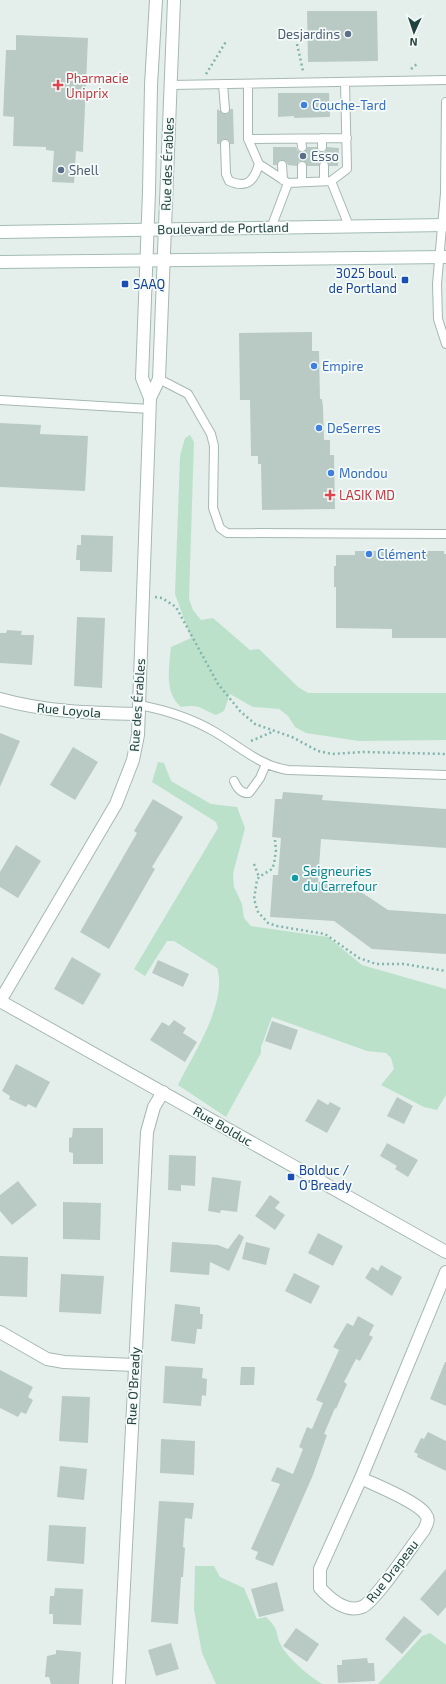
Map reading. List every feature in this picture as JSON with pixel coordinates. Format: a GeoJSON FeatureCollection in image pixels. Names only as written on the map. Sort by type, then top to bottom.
{"type":"FeatureCollection","features":[{"type":"Feature","properties":{"kind":"street","name":"Rue des Érables"},"geometry":{"type":"LineString","coordinates":[[150,404],[142,378],[148,229],[151,85],[156,0]]}},
{"type":"Feature","properties":{"kind":"street","name":"Rue des Érables"},"geometry":{"type":"LineString","coordinates":[[0,1001],[116,804],[133,760],[139,710],[150,404],[159,379],[174,0]]}},
{"type":"Feature","properties":{"kind":"street","name":"Boulevard de Portland"},"geometry":{"type":"LineString","coordinates":[[0,232],[444,225]]}},
{"type":"Feature","properties":{"kind":"street"},"geometry":{"type":"LineString","coordinates":[[0,262],[443,257]]}},
{"type":"Feature","properties":{"kind":"street","name":"Rue Loyola"},"geometry":{"type":"LineString","coordinates":[[0,699],[48,710],[76,713],[139,710]]}},
{"type":"Feature","properties":{"kind":"street","name":"Rue Bolduc"},"geometry":{"type":"LineString","coordinates":[[0,1001],[446,1252]]}},
{"type":"Feature","properties":{"kind":"street","name":"Rue O'Bready"},"geometry":{"type":"LineString","coordinates":[[119,1684],[147,1132],[154,1107],[163,1092]]}},
{"type":"Feature","properties":{"kind":"street","name":"Rue Drapeau"},"geometry":{"type":"LineString","coordinates":[[361,1478],[410,1502],[427,1515],[428,1521],[424,1530],[369,1603],[352,1609],[344,1607],[326,1596],[320,1588],[320,1570],[361,1478],[446,1272]]}},
{"type":"Feature","properties":{"kind":"street"},"geometry":{"type":"LineString","coordinates":[[0,1332],[47,1359],[64,1362],[134,1365]]}},
{"type":"Feature","properties":{"kind":"lane"},"geometry":{"type":"LineString","coordinates":[[171,84],[446,80]]}},
{"type":"Feature","properties":{"kind":"lane"},"geometry":{"type":"LineString","coordinates":[[248,84],[248,139],[259,164],[285,182],[302,182],[327,181],[347,169],[345,82]]}},
{"type":"Feature","properties":{"kind":"lane"},"geometry":{"type":"LineString","coordinates":[[223,84],[225,109]]}},
{"type":"Feature","properties":{"kind":"lane"},"geometry":{"type":"LineString","coordinates":[[446,102],[443,257],[437,284],[438,319],[446,344]]}},
{"type":"Feature","properties":{"kind":"lane"},"geometry":{"type":"LineString","coordinates":[[322,138],[322,148]]}},
{"type":"Feature","properties":{"kind":"lane"},"geometry":{"type":"LineString","coordinates":[[248,139],[282,143],[301,139],[347,138]]}},
{"type":"Feature","properties":{"kind":"lane"},"geometry":{"type":"LineString","coordinates":[[301,139],[302,147]]}},
{"type":"Feature","properties":{"kind":"lane"},"geometry":{"type":"LineString","coordinates":[[225,144],[226,174],[229,181],[237,184],[249,183],[256,176],[259,164]]}},
{"type":"Feature","properties":{"kind":"lane"},"geometry":{"type":"LineString","coordinates":[[271,228],[285,182],[282,165]]}},
{"type":"Feature","properties":{"kind":"lane"},"geometry":{"type":"LineString","coordinates":[[302,166],[302,182]]}},
{"type":"Feature","properties":{"kind":"lane"},"geometry":{"type":"LineString","coordinates":[[324,166],[327,181],[349,226]]}},
{"type":"Feature","properties":{"kind":"lane"},"geometry":{"type":"LineString","coordinates":[[159,379],[188,394],[211,434],[214,446],[213,508],[220,528],[228,533],[446,534]]}},
{"type":"Feature","properties":{"kind":"lane"},"geometry":{"type":"LineString","coordinates":[[0,400],[150,404]]}},
{"type":"Feature","properties":{"kind":"lane"},"geometry":{"type":"LineString","coordinates":[[139,710],[162,710],[193,721],[215,732],[266,764],[288,770],[446,775]]}},
{"type":"Feature","properties":{"kind":"lane"},"geometry":{"type":"LineString","coordinates":[[234,781],[240,791],[245,793],[249,792],[260,778],[266,764]]}},
{"type":"Feature","properties":{"kind":"path"},"geometry":{"type":"LineString","coordinates":[[200,84],[227,40]]}},
{"type":"Feature","properties":{"kind":"path"},"geometry":{"type":"LineString","coordinates":[[297,44],[305,83]]}},
{"type":"Feature","properties":{"kind":"path"},"geometry":{"type":"LineString","coordinates":[[143,596],[162,598],[176,607],[218,684],[240,711],[255,724],[272,732],[292,737],[318,751],[332,754],[363,752],[446,754]]}},
{"type":"Feature","properties":{"kind":"path"},"geometry":{"type":"LineString","coordinates":[[238,747],[272,732]]}},
{"type":"Feature","properties":{"kind":"path"},"geometry":{"type":"LineString","coordinates":[[259,877],[269,871],[274,864],[276,850],[275,840]]}},
{"type":"Feature","properties":{"kind":"path"},"geometry":{"type":"LineString","coordinates":[[254,864],[259,877],[255,893],[255,906],[258,912],[268,922],[284,928],[325,934],[359,958],[376,964],[404,964],[446,972]]}},
{"type":"Feature","properties":{"kind":"green space"},"geometry":{"type":"Polygon","coordinates":[[[190,435],[194,442],[189,599],[193,610],[201,620],[213,618],[250,650],[259,649],[298,687],[308,693],[446,693],[446,740],[359,741],[306,733],[295,727],[288,716],[279,709],[253,707],[230,694],[224,711],[216,715],[193,706],[181,707],[172,695],[169,679],[169,663],[171,647],[191,638],[175,594],[180,456],[185,438],[190,435]]]}},
{"type":"Feature","properties":{"kind":"green space"},"geometry":{"type":"Polygon","coordinates":[[[158,762],[164,763],[171,781],[211,804],[237,807],[245,828],[233,874],[234,887],[242,904],[244,918],[251,926],[328,937],[362,965],[446,989],[446,1095],[437,1110],[424,1107],[381,1085],[394,1069],[391,1058],[386,1053],[367,1051],[272,1017],[261,1047],[261,1053],[226,1117],[178,1085],[200,1044],[218,997],[219,982],[217,968],[174,941],[167,941],[145,976],[134,969],[218,828],[216,822],[152,782],[158,762]]]}},
{"type":"Feature","properties":{"kind":"green space"},"geometry":{"type":"Polygon","coordinates":[[[195,1566],[214,1566],[220,1577],[244,1588],[257,1619],[266,1617],[276,1629],[282,1647],[289,1657],[307,1673],[323,1684],[216,1684],[202,1653],[194,1610],[195,1566]]]}},
{"type":"Feature","properties":{"kind":"green space"},"geometry":{"type":"Polygon","coordinates":[[[430,1633],[446,1645],[446,1684],[378,1684],[422,1636],[430,1633]]]}},
{"type":"Feature","properties":{"kind":"building"},"geometry":{"type":"Polygon","coordinates":[[[307,11],[377,11],[378,61],[308,62],[307,11]]]}},
{"type":"Feature","properties":{"kind":"building"},"geometry":{"type":"Polygon","coordinates":[[[16,35],[88,38],[83,152],[76,151],[74,183],[52,182],[54,151],[46,150],[46,147],[13,146],[14,117],[3,116],[6,50],[16,50],[16,35]]]}},
{"type":"Feature","properties":{"kind":"building","name":"Couche-Tard"},"geometry":{"type":"Polygon","coordinates":[[[278,93],[329,93],[330,117],[278,117],[278,93]]]}},
{"type":"Feature","properties":{"kind":"building"},"geometry":{"type":"Polygon","coordinates":[[[217,109],[225,114],[228,113],[230,109],[233,109],[234,144],[230,144],[229,141],[225,139],[222,140],[220,144],[217,144],[217,109]]]}},
{"type":"Feature","properties":{"kind":"building"},"geometry":{"type":"Polygon","coordinates":[[[273,147],[296,147],[298,151],[302,152],[307,147],[317,147],[322,152],[325,152],[327,147],[339,148],[338,166],[329,166],[324,161],[321,161],[319,166],[307,166],[302,161],[299,161],[297,166],[288,165],[282,160],[279,161],[277,165],[273,165],[273,147]]]}},
{"type":"Feature","properties":{"kind":"building"},"geometry":{"type":"Polygon","coordinates":[[[312,332],[312,351],[319,351],[320,399],[322,399],[323,407],[324,440],[330,440],[330,455],[334,455],[335,509],[262,510],[261,464],[258,464],[258,456],[251,456],[250,400],[240,400],[239,333],[312,332]]]}},
{"type":"Feature","properties":{"kind":"building"},"geometry":{"type":"Polygon","coordinates":[[[0,423],[41,425],[40,434],[88,436],[85,491],[0,487],[0,423]]]}},
{"type":"Feature","properties":{"kind":"building"},"geometry":{"type":"Polygon","coordinates":[[[81,535],[113,536],[112,572],[80,571],[80,560],[76,560],[77,545],[81,545],[81,535]]]}},
{"type":"Feature","properties":{"kind":"building"},"geometry":{"type":"Polygon","coordinates":[[[355,551],[444,551],[444,554],[446,554],[446,638],[392,638],[392,629],[336,628],[336,587],[334,587],[334,566],[336,566],[336,555],[355,555],[355,551]]]}},
{"type":"Feature","properties":{"kind":"building"},"geometry":{"type":"Polygon","coordinates":[[[77,617],[105,618],[102,688],[74,686],[77,617]]]}},
{"type":"Feature","properties":{"kind":"building"},"geometry":{"type":"Polygon","coordinates":[[[7,630],[22,631],[21,635],[34,635],[32,665],[0,663],[0,633],[6,633],[7,630]]]}},
{"type":"Feature","properties":{"kind":"building"},"geometry":{"type":"Polygon","coordinates":[[[0,733],[20,741],[0,787],[0,733]]]}},
{"type":"Feature","properties":{"kind":"building"},"geometry":{"type":"Polygon","coordinates":[[[73,747],[98,762],[75,800],[50,785],[73,747]]]}},
{"type":"Feature","properties":{"kind":"building","name":"Seigneuries du Carrefour"},"geometry":{"type":"Polygon","coordinates":[[[283,792],[323,795],[322,800],[446,809],[446,848],[321,839],[318,882],[349,884],[388,910],[446,914],[446,954],[372,949],[334,921],[270,917],[273,875],[278,875],[281,838],[272,837],[275,799],[282,799],[283,792]]]}},
{"type":"Feature","properties":{"kind":"building"},"geometry":{"type":"Polygon","coordinates":[[[153,799],[183,817],[152,867],[155,869],[109,949],[80,932],[137,833],[134,831],[153,799]]]}},
{"type":"Feature","properties":{"kind":"building"},"geometry":{"type":"Polygon","coordinates":[[[16,845],[41,861],[18,898],[0,887],[0,872],[16,845]]]}},
{"type":"Feature","properties":{"kind":"building"},"geometry":{"type":"Polygon","coordinates":[[[72,957],[101,974],[83,1005],[54,989],[72,957]]]}},
{"type":"Feature","properties":{"kind":"building"},"geometry":{"type":"Polygon","coordinates":[[[158,960],[189,974],[183,987],[152,973],[158,960]]]}},
{"type":"Feature","properties":{"kind":"building"},"geometry":{"type":"Polygon","coordinates":[[[174,1020],[186,1028],[183,1033],[197,1042],[185,1062],[150,1040],[162,1022],[169,1026],[174,1020]]]}},
{"type":"Feature","properties":{"kind":"building"},"geometry":{"type":"Polygon","coordinates":[[[272,1021],[298,1030],[291,1050],[265,1041],[272,1021]]]}},
{"type":"Feature","properties":{"kind":"building"},"geometry":{"type":"Polygon","coordinates":[[[16,1064],[50,1082],[36,1108],[28,1104],[26,1107],[9,1099],[10,1096],[2,1091],[16,1064]]]}},
{"type":"Feature","properties":{"kind":"building"},"geometry":{"type":"Polygon","coordinates":[[[397,1097],[413,1106],[404,1124],[387,1116],[397,1097]]]}},
{"type":"Feature","properties":{"kind":"building"},"geometry":{"type":"Polygon","coordinates":[[[318,1099],[328,1105],[330,1102],[341,1108],[327,1133],[305,1121],[318,1099]]]}},
{"type":"Feature","properties":{"kind":"building"},"geometry":{"type":"Polygon","coordinates":[[[73,1128],[103,1128],[103,1164],[73,1164],[73,1153],[69,1152],[69,1138],[72,1137],[73,1128]]]}},
{"type":"Feature","properties":{"kind":"building"},"geometry":{"type":"Polygon","coordinates":[[[387,1143],[418,1160],[408,1177],[395,1169],[397,1166],[380,1156],[387,1143]]]}},
{"type":"Feature","properties":{"kind":"building"},"geometry":{"type":"Polygon","coordinates":[[[169,1155],[196,1156],[195,1186],[181,1185],[181,1191],[168,1190],[169,1155]]]}},
{"type":"Feature","properties":{"kind":"building"},"geometry":{"type":"Polygon","coordinates":[[[212,1177],[241,1181],[237,1212],[221,1210],[220,1213],[208,1211],[212,1177]]]}},
{"type":"Feature","properties":{"kind":"building"},"geometry":{"type":"Polygon","coordinates":[[[18,1181],[37,1205],[12,1225],[0,1211],[0,1195],[18,1181]]]}},
{"type":"Feature","properties":{"kind":"building"},"geometry":{"type":"Polygon","coordinates":[[[270,1195],[280,1202],[275,1208],[285,1215],[275,1230],[255,1216],[270,1195]]]}},
{"type":"Feature","properties":{"kind":"building"},"geometry":{"type":"Polygon","coordinates":[[[63,1202],[101,1203],[100,1240],[63,1239],[63,1202]]]}},
{"type":"Feature","properties":{"kind":"building"},"geometry":{"type":"Polygon","coordinates":[[[318,1233],[343,1246],[333,1266],[308,1253],[318,1233]]]}},
{"type":"Feature","properties":{"kind":"building"},"geometry":{"type":"Polygon","coordinates":[[[239,1234],[244,1237],[229,1271],[210,1262],[209,1275],[170,1272],[172,1242],[218,1245],[228,1249],[239,1234]]]}},
{"type":"Feature","properties":{"kind":"building"},"geometry":{"type":"Polygon","coordinates":[[[246,1242],[270,1248],[266,1265],[242,1259],[246,1242]]]}},
{"type":"Feature","properties":{"kind":"building"},"geometry":{"type":"Polygon","coordinates":[[[0,1256],[28,1257],[27,1297],[0,1296],[0,1256]]]}},
{"type":"Feature","properties":{"kind":"building"},"geometry":{"type":"Polygon","coordinates":[[[381,1265],[402,1277],[392,1296],[365,1278],[372,1267],[378,1271],[381,1265]]]}},
{"type":"Feature","properties":{"kind":"building"},"geometry":{"type":"Polygon","coordinates":[[[294,1273],[320,1286],[311,1304],[285,1291],[294,1273]]]}},
{"type":"Feature","properties":{"kind":"building"},"geometry":{"type":"Polygon","coordinates":[[[61,1274],[104,1276],[101,1314],[59,1312],[61,1274]]]}},
{"type":"Feature","properties":{"kind":"building"},"geometry":{"type":"Polygon","coordinates":[[[175,1304],[200,1307],[200,1314],[203,1314],[202,1329],[197,1329],[195,1344],[171,1341],[175,1304]]]}},
{"type":"Feature","properties":{"kind":"building"},"geometry":{"type":"Polygon","coordinates":[[[358,1316],[374,1325],[369,1335],[373,1337],[360,1361],[356,1359],[344,1382],[347,1384],[324,1434],[327,1435],[313,1475],[273,1566],[255,1559],[258,1552],[251,1549],[280,1484],[271,1481],[277,1467],[293,1474],[303,1449],[299,1447],[307,1427],[312,1429],[323,1403],[316,1400],[339,1350],[333,1347],[347,1323],[353,1326],[358,1316]]]}},
{"type":"Feature","properties":{"kind":"building"},"geometry":{"type":"Polygon","coordinates":[[[446,1362],[446,1406],[430,1399],[446,1362]]]}},
{"type":"Feature","properties":{"kind":"building"},"geometry":{"type":"Polygon","coordinates":[[[165,1366],[203,1368],[202,1378],[207,1379],[206,1396],[202,1395],[201,1406],[163,1403],[165,1366]]]}},
{"type":"Feature","properties":{"kind":"building"},"geometry":{"type":"Polygon","coordinates":[[[241,1367],[255,1367],[254,1385],[240,1385],[241,1367]]]}},
{"type":"Feature","properties":{"kind":"building"},"geometry":{"type":"Polygon","coordinates":[[[0,1370],[33,1387],[28,1397],[33,1400],[26,1414],[21,1412],[18,1417],[0,1408],[0,1370]]]}},
{"type":"Feature","properties":{"kind":"building"},"geometry":{"type":"Polygon","coordinates":[[[62,1396],[90,1397],[88,1443],[59,1441],[62,1396]]]}},
{"type":"Feature","properties":{"kind":"building"},"geometry":{"type":"Polygon","coordinates":[[[428,1432],[446,1441],[446,1471],[417,1457],[418,1454],[414,1452],[421,1438],[424,1439],[428,1432]]]}},
{"type":"Feature","properties":{"kind":"building"},"geometry":{"type":"Polygon","coordinates":[[[161,1439],[195,1441],[194,1475],[160,1473],[161,1439]]]}},
{"type":"Feature","properties":{"kind":"building"},"geometry":{"type":"Polygon","coordinates":[[[60,1466],[87,1469],[84,1500],[57,1497],[60,1466]]]}},
{"type":"Feature","properties":{"kind":"building"},"geometry":{"type":"Polygon","coordinates":[[[159,1501],[194,1503],[192,1519],[185,1518],[183,1547],[185,1548],[183,1577],[181,1577],[178,1624],[151,1622],[159,1501]]]}},
{"type":"Feature","properties":{"kind":"building"},"geometry":{"type":"Polygon","coordinates":[[[49,1525],[86,1527],[84,1564],[47,1561],[49,1525]]]}},
{"type":"Feature","properties":{"kind":"building"},"geometry":{"type":"Polygon","coordinates":[[[446,1569],[446,1607],[438,1616],[420,1599],[446,1569]]]}},
{"type":"Feature","properties":{"kind":"building"},"geometry":{"type":"Polygon","coordinates":[[[277,1582],[284,1611],[259,1617],[251,1589],[277,1582]]]}},
{"type":"Feature","properties":{"kind":"building"},"geometry":{"type":"Polygon","coordinates":[[[55,1588],[83,1589],[81,1625],[53,1624],[53,1614],[49,1614],[50,1596],[54,1596],[55,1588]]]}},
{"type":"Feature","properties":{"kind":"building"},"geometry":{"type":"Polygon","coordinates":[[[404,1616],[422,1631],[402,1654],[385,1639],[404,1616]]]}},
{"type":"Feature","properties":{"kind":"building"},"geometry":{"type":"Polygon","coordinates":[[[296,1628],[319,1644],[307,1662],[283,1646],[296,1628]]]}},
{"type":"Feature","properties":{"kind":"building"},"geometry":{"type":"Polygon","coordinates":[[[171,1643],[179,1669],[156,1676],[148,1650],[171,1643]]]}},
{"type":"Feature","properties":{"kind":"building"},"geometry":{"type":"Polygon","coordinates":[[[56,1650],[81,1652],[79,1684],[51,1684],[49,1677],[45,1677],[47,1656],[56,1654],[56,1650]]]}},
{"type":"Feature","properties":{"kind":"building"},"geometry":{"type":"Polygon","coordinates":[[[367,1658],[368,1663],[374,1663],[375,1681],[338,1683],[337,1665],[342,1665],[342,1660],[367,1658]]]}},
{"type":"Feature","properties":{"kind":"place","name":"Desjardins"},"geometry":{"type":"Point","coordinates":[348,34]}},
{"type":"Feature","properties":{"kind":"place","name":"Pharmacie Uniprix"},"geometry":{"type":"Point","coordinates":[58,85]}},
{"type":"Feature","properties":{"kind":"place","name":"Couche-Tard"},"geometry":{"type":"Point","coordinates":[304,105]}},
{"type":"Feature","properties":{"kind":"place","name":"Esso"},"geometry":{"type":"Point","coordinates":[303,156]}},
{"type":"Feature","properties":{"kind":"place","name":"Shell"},"geometry":{"type":"Point","coordinates":[61,170]}},
{"type":"Feature","properties":{"kind":"place","name":"3025 boul. de Portland"},"geometry":{"type":"Point","coordinates":[405,280]}},
{"type":"Feature","properties":{"kind":"place","name":"SAAQ"},"geometry":{"type":"Point","coordinates":[125,284]}},
{"type":"Feature","properties":{"kind":"place","name":"Empire"},"geometry":{"type":"Point","coordinates":[314,366]}},
{"type":"Feature","properties":{"kind":"place","name":"DeSerres"},"geometry":{"type":"Point","coordinates":[319,428]}},
{"type":"Feature","properties":{"kind":"place","name":"Mondou"},"geometry":{"type":"Point","coordinates":[331,473]}},
{"type":"Feature","properties":{"kind":"place","name":"LASIK MD"},"geometry":{"type":"Point","coordinates":[330,495]}},
{"type":"Feature","properties":{"kind":"place","name":"Clément"},"geometry":{"type":"Point","coordinates":[369,554]}},
{"type":"Feature","properties":{"kind":"place","name":"Seigneuries du Carrefour"},"geometry":{"type":"Point","coordinates":[295,878]}},
{"type":"Feature","properties":{"kind":"place","name":"Bolduc / O'Bready"},"geometry":{"type":"Point","coordinates":[291,1177]}}]}
